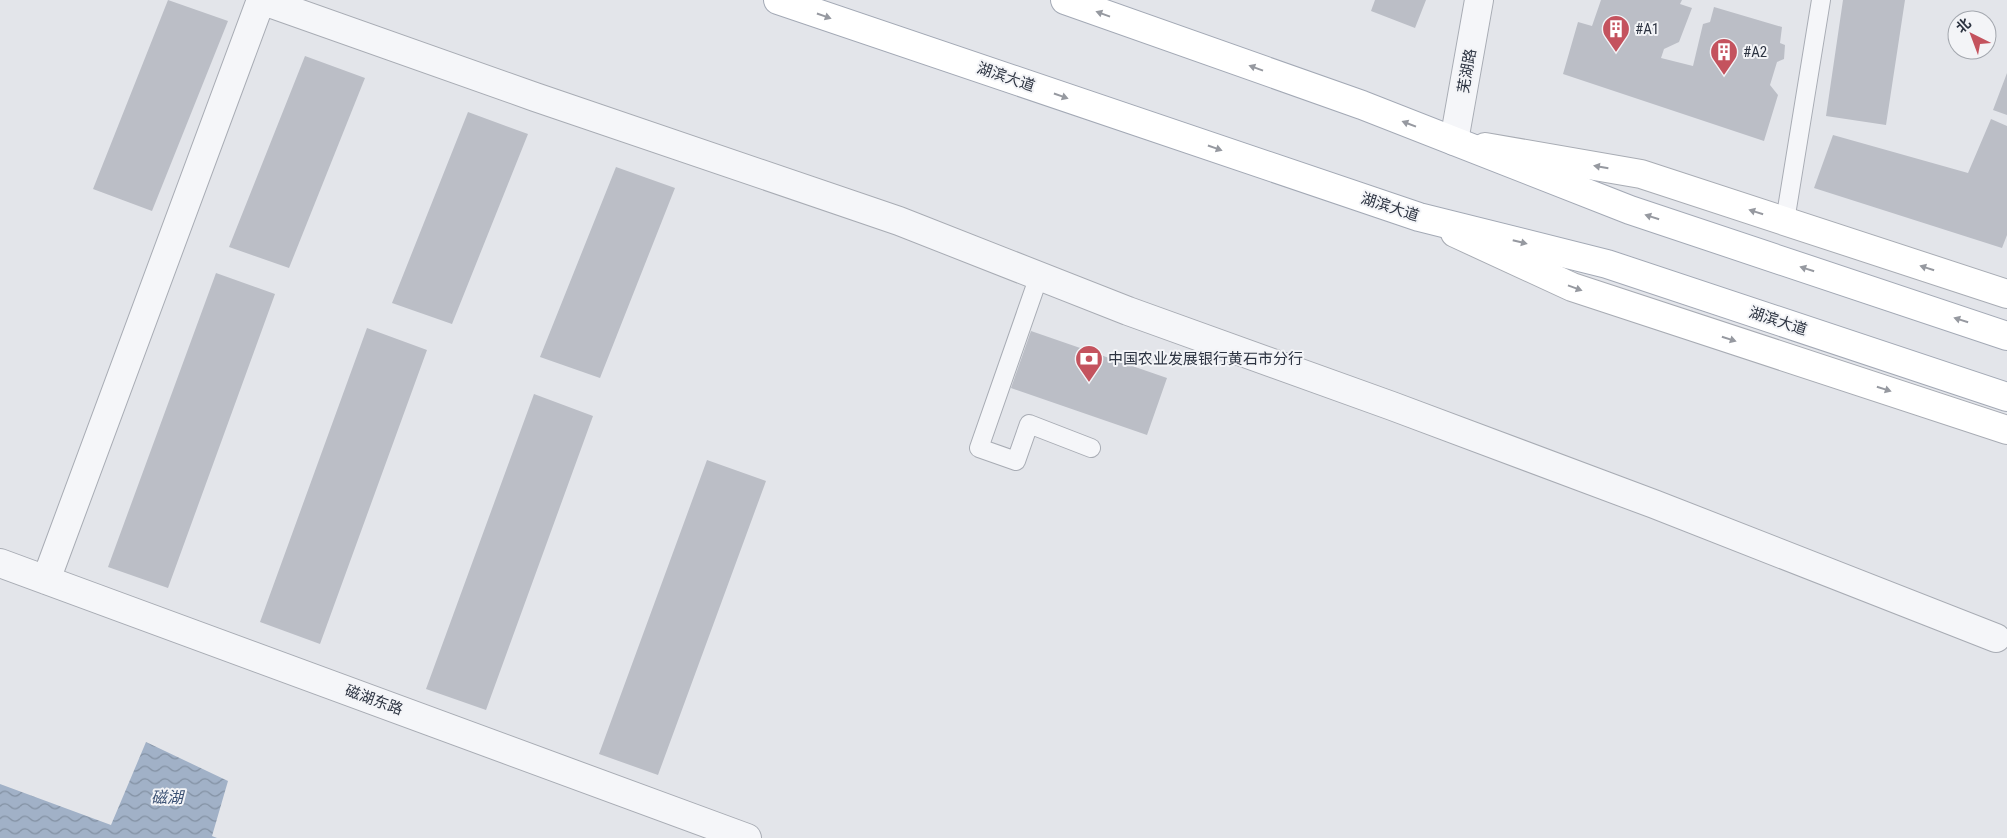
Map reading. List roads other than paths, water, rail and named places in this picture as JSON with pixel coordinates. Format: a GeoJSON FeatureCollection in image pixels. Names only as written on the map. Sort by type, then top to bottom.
{"type":"FeatureCollection","features":[{"type":"Feature","properties":{"kind":"main road","name":"湖滨大道"},"geometry":{"type":"LineString","coordinates":[[778,0],[1419,217],[1607,264],[2007,397]]}},
{"type":"Feature","properties":{"kind":"main road"},"geometry":{"type":"LineString","coordinates":[[1065,0],[1362,105],[1630,210],[2007,336]]}},
{"type":"Feature","properties":{"kind":"main road"},"geometry":{"type":"LineString","coordinates":[[1454,142],[1641,174],[2007,294]]}},
{"type":"Feature","properties":{"kind":"main road"},"geometry":{"type":"LineString","coordinates":[[1419,217],[1572,287],[2007,430]]}},
{"type":"Feature","properties":{"kind":"street"},"geometry":{"type":"LineString","coordinates":[[46,580],[261,0],[544,100],[899,221],[1128,311],[1392,406],[1654,504],[1996,638]]}},
{"type":"Feature","properties":{"kind":"street","name":"芜湖路"},"geometry":{"type":"LineString","coordinates":[[1454,142],[1479,0]]}},
{"type":"Feature","properties":{"kind":"street","name":"磁湖东路"},"geometry":{"type":"LineString","coordinates":[[0,563],[747,838]]}},
{"type":"Feature","properties":{"kind":"lane"},"geometry":{"type":"LineString","coordinates":[[1785,221],[1821,0]]}},
{"type":"Feature","properties":{"kind":"lane"},"geometry":{"type":"LineString","coordinates":[[1039,276],[979,448],[1016,461],[1029,424],[1091,448]]}},
{"type":"Feature","properties":{"kind":"water","name":"磁湖"},"geometry":{"type":"Polygon","coordinates":[[[146,742],[228,781],[212,836],[217,838],[0,838],[0,784],[111,825],[146,742]]]}},
{"type":"Feature","properties":{"kind":"place","name":"#A1"},"geometry":{"type":"Point","coordinates":[1616,53]}},
{"type":"Feature","properties":{"kind":"place","name":"#A2"},"geometry":{"type":"Point","coordinates":[1724,76]}},
{"type":"Feature","properties":{"kind":"place","name":"中国农业发展银行黄石市分行"},"geometry":{"type":"Point","coordinates":[1089,383]}}]}
